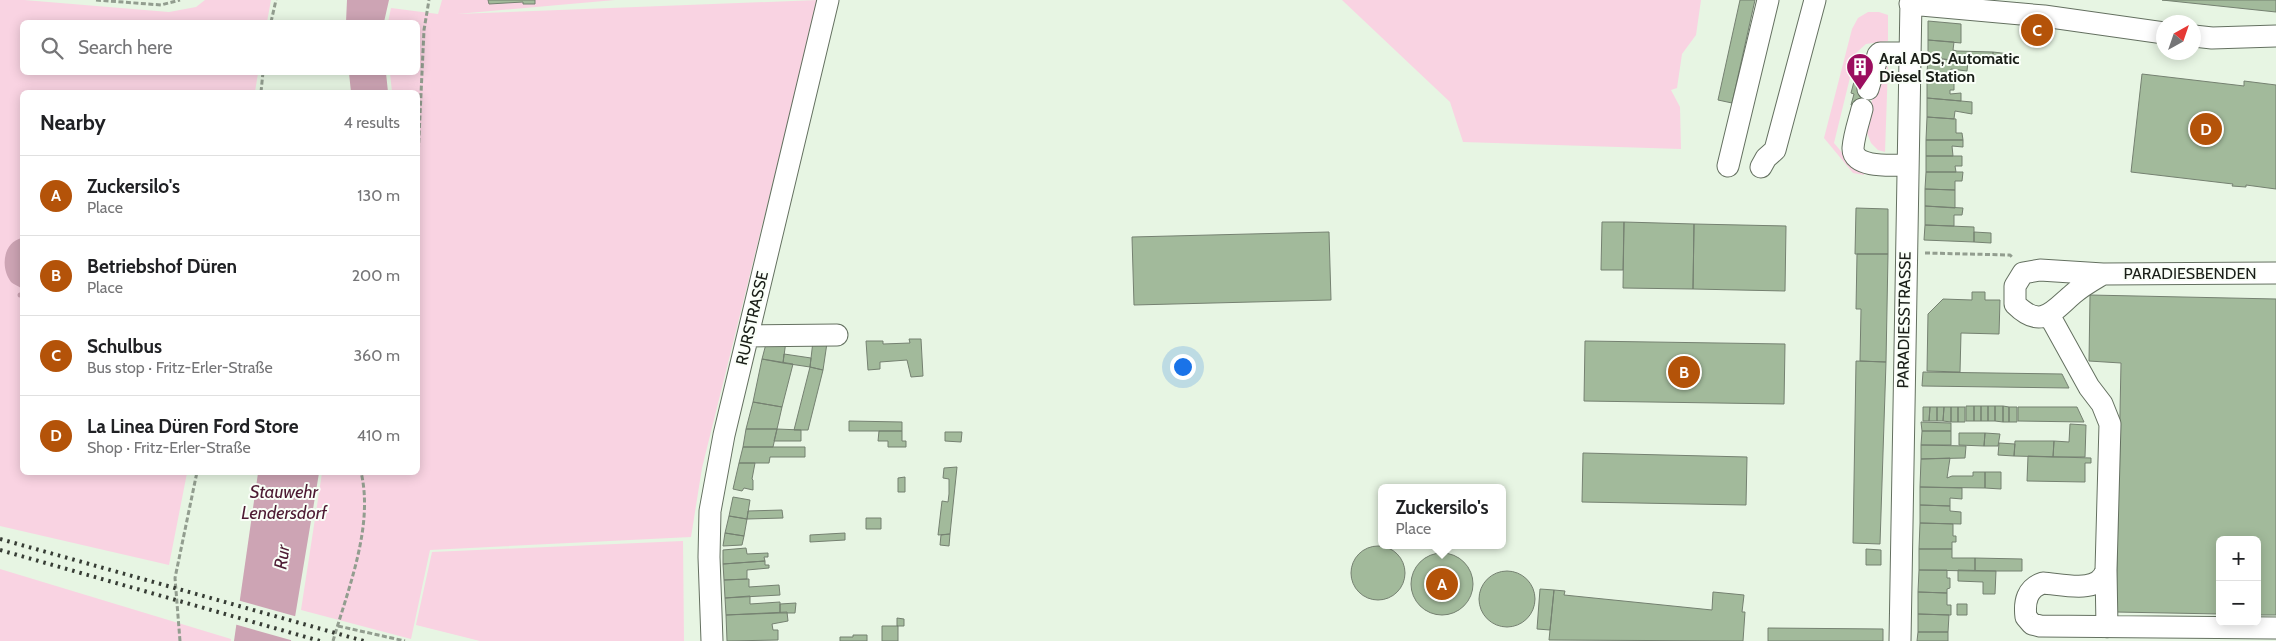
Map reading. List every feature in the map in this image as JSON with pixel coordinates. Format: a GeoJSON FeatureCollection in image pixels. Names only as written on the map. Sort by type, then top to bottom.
{"type":"FeatureCollection","features":[{"type":"Feature","properties":{"kind":"street","name":"RURSTRASSE"},"geometry":{"type":"LineString","coordinates":[[712,641],[709,557],[710,512],[724,435],[828,0]]}},
{"type":"Feature","properties":{"kind":"street"},"geometry":{"type":"LineString","coordinates":[[1728,166],[1768,0]]}},
{"type":"Feature","properties":{"kind":"street"},"geometry":{"type":"LineString","coordinates":[[1761,167],[1774,150],[1815,0]]}},
{"type":"Feature","properties":{"kind":"street"},"geometry":{"type":"LineString","coordinates":[[1910,2],[2045,8],[2156,30]]}},
{"type":"Feature","properties":{"kind":"street","name":"PARADIESSTRASSE"},"geometry":{"type":"LineString","coordinates":[[1900,641],[1910,2]]}},
{"type":"Feature","properties":{"kind":"street"},"geometry":{"type":"LineString","coordinates":[[2201,37],[2276,36]]}},
{"type":"Feature","properties":{"kind":"street"},"geometry":{"type":"LineString","coordinates":[[1868,89],[1875,61],[1880,53],[1910,53]]}},
{"type":"Feature","properties":{"kind":"street"},"geometry":{"type":"LineString","coordinates":[[1862,109],[1853,149],[1856,156],[1868,163],[1907,165]]}},
{"type":"Feature","properties":{"kind":"street","name":"PARADIESBENDEN"},"geometry":{"type":"LineString","coordinates":[[2103,274],[2074,293],[2054,312],[2039,318],[2024,313],[2015,304],[2015,286],[2023,273],[2040,270],[2103,274],[2276,273]]}},
{"type":"Feature","properties":{"kind":"street"},"geometry":{"type":"LineString","coordinates":[[2047,315],[2089,387],[2102,404],[2110,424],[2106,570],[2107,627]]}},
{"type":"Feature","properties":{"kind":"street"},"geometry":{"type":"LineString","coordinates":[[748,336],[837,335]]}},
{"type":"Feature","properties":{"kind":"street"},"geometry":{"type":"LineString","coordinates":[[2106,570],[2104,579],[2097,584],[2043,583],[2036,585],[2027,596],[2026,617],[2032,624],[2040,626],[2276,628]]}},
{"type":"Feature","properties":{"kind":"path"},"geometry":{"type":"LineString","coordinates":[[96,0],[161,5],[180,0]]}},
{"type":"Feature","properties":{"kind":"path"},"geometry":{"type":"LineString","coordinates":[[271,20],[276,0]]}},
{"type":"Feature","properties":{"kind":"path"},"geometry":{"type":"LineString","coordinates":[[420,115],[424,30],[429,0]]}},
{"type":"Feature","properties":{"kind":"path"},"geometry":{"type":"LineString","coordinates":[[261,90],[263,75]]}},
{"type":"Feature","properties":{"kind":"path"},"geometry":{"type":"LineString","coordinates":[[1905,253],[2010,255],[2022,266],[2040,270]]}},
{"type":"Feature","properties":{"kind":"path"},"geometry":{"type":"LineString","coordinates":[[180,641],[175,578],[196,475]]}},
{"type":"Feature","properties":{"kind":"path"},"geometry":{"type":"LineString","coordinates":[[334,641],[361,545],[365,487],[362,475]]}},
{"type":"Feature","properties":{"kind":"path"},"geometry":{"type":"LineString","coordinates":[[338,626],[405,641]]}},
{"type":"Feature","properties":{"kind":"shaded area"},"geometry":{"type":"Polygon","coordinates":[[[0,0],[24,0],[169,12],[196,7],[205,0],[271,0],[267,20],[20,20],[20,75],[258,75],[255,90],[20,90],[20,475],[187,475],[169,565],[0,526],[0,0]]]}},
{"type":"Feature","properties":{"kind":"shaded area"},"geometry":{"type":"Polygon","coordinates":[[[442,0],[615,0],[457,14],[818,0],[702,468],[691,537],[430,550],[411,639],[301,610],[322,475],[420,475],[420,90],[392,90],[390,75],[420,75],[420,20],[388,20],[391,8],[438,14],[442,0]]]}},
{"type":"Feature","properties":{"kind":"shaded area"},"geometry":{"type":"Polygon","coordinates":[[[1342,0],[1701,0],[1696,35],[1682,54],[1677,88],[1671,90],[1680,107],[1681,149],[1463,142],[1450,102],[1342,0]]]}},
{"type":"Feature","properties":{"kind":"shaded area"},"geometry":{"type":"Polygon","coordinates":[[[1868,12],[1879,12],[1888,15],[1888,41],[1866,44],[1856,53],[1834,143],[1856,169],[1864,170],[1864,175],[1853,173],[1824,138],[1852,29],[1858,18],[1868,12]]]}},
{"type":"Feature","properties":{"kind":"shaded area"},"geometry":{"type":"Polygon","coordinates":[[[1888,66],[1885,152],[1878,150],[1871,143],[1865,128],[1878,76],[1888,66]]]}},
{"type":"Feature","properties":{"kind":"shaded area"},"geometry":{"type":"Polygon","coordinates":[[[683,541],[684,641],[480,641],[416,625],[432,552],[683,541]]]}},
{"type":"Feature","properties":{"kind":"shaded area"},"geometry":{"type":"Polygon","coordinates":[[[0,569],[231,639],[231,641],[0,641],[0,569]]]}},
{"type":"Feature","properties":{"kind":"water"},"geometry":{"type":"Polygon","coordinates":[[[347,0],[389,0],[384,20],[346,20],[347,0]]]}},
{"type":"Feature","properties":{"kind":"water"},"geometry":{"type":"Polygon","coordinates":[[[349,75],[386,75],[388,90],[351,90],[349,75]]]}},
{"type":"Feature","properties":{"kind":"water"},"geometry":{"type":"Polygon","coordinates":[[[20,239],[20,287],[11,282],[5,270],[7,250],[16,240],[20,239]]]}},
{"type":"Feature","properties":{"kind":"water","name":"Stauwehr Lendersdorf"},"geometry":{"type":"Polygon","coordinates":[[[258,475],[319,475],[291,641],[234,641],[258,475]]]}},
{"type":"Feature","properties":{"kind":"pier"},"geometry":{"type":"Polygon","coordinates":[[[237,600],[298,617],[294,641],[234,624],[237,600]]]}},
{"type":"Feature","properties":{"kind":"building"},"geometry":{"type":"Polygon","coordinates":[[[488,0],[535,0],[535,4],[523,4],[523,2],[489,4],[488,0]]]}},
{"type":"Feature","properties":{"kind":"building"},"geometry":{"type":"Polygon","coordinates":[[[1740,0],[1755,0],[1732,103],[1718,100],[1740,0]]]}},
{"type":"Feature","properties":{"kind":"building"},"geometry":{"type":"Polygon","coordinates":[[[2162,0],[2276,0],[2276,12],[2162,0]]]}},
{"type":"Feature","properties":{"kind":"building"},"geometry":{"type":"Polygon","coordinates":[[[1928,21],[1961,24],[1961,43],[1928,40],[1928,21]]]}},
{"type":"Feature","properties":{"kind":"building"},"geometry":{"type":"Polygon","coordinates":[[[1928,40],[1954,42],[1953,50],[1957,51],[1993,52],[1993,63],[1928,58],[1928,40]]]}},
{"type":"Feature","properties":{"kind":"building"},"geometry":{"type":"Polygon","coordinates":[[[1993,52],[2010,54],[2010,65],[1993,63],[1993,52]]]}},
{"type":"Feature","properties":{"kind":"building"},"geometry":{"type":"Polygon","coordinates":[[[1928,58],[1968,61],[1967,71],[1951,69],[1950,75],[1927,73],[1928,58]]]}},
{"type":"Feature","properties":{"kind":"building"},"geometry":{"type":"Polygon","coordinates":[[[1927,73],[1950,75],[1950,83],[1954,83],[1954,90],[1950,90],[1950,94],[1961,93],[1961,101],[1927,98],[1927,73]]]}},
{"type":"Feature","properties":{"kind":"building","name":"Aral ADS, Automatic Diesel Station"},"geometry":{"type":"Polygon","coordinates":[[[1856,74],[1867,77],[1870,90],[1865,109],[1851,105],[1854,94],[1851,93],[1856,74]]]}},
{"type":"Feature","properties":{"kind":"building"},"geometry":{"type":"Polygon","coordinates":[[[2142,74],[2244,86],[2244,81],[2276,85],[2276,189],[2246,185],[2246,187],[2232,186],[2233,184],[2131,172],[2142,74]]]}},
{"type":"Feature","properties":{"kind":"building"},"geometry":{"type":"Polygon","coordinates":[[[1927,98],[1972,102],[1972,114],[1955,111],[1954,119],[1927,117],[1927,98]]]}},
{"type":"Feature","properties":{"kind":"building"},"geometry":{"type":"Polygon","coordinates":[[[1927,117],[1956,119],[1956,133],[1962,133],[1963,140],[1926,140],[1927,117]]]}},
{"type":"Feature","properties":{"kind":"building"},"geometry":{"type":"Polygon","coordinates":[[[1926,140],[1963,140],[1963,147],[1952,146],[1953,156],[1926,156],[1926,140]]]}},
{"type":"Feature","properties":{"kind":"building"},"geometry":{"type":"Polygon","coordinates":[[[1926,156],[1962,156],[1962,166],[1955,166],[1956,172],[1926,172],[1926,156]]]}},
{"type":"Feature","properties":{"kind":"building"},"geometry":{"type":"Polygon","coordinates":[[[1926,172],[1963,172],[1962,181],[1955,181],[1955,190],[1925,189],[1926,172]]]}},
{"type":"Feature","properties":{"kind":"building"},"geometry":{"type":"Polygon","coordinates":[[[1925,189],[1955,190],[1955,208],[1925,206],[1925,189]]]}},
{"type":"Feature","properties":{"kind":"building"},"geometry":{"type":"Polygon","coordinates":[[[1925,206],[1963,208],[1962,215],[1954,215],[1954,226],[1925,225],[1925,206]]]}},
{"type":"Feature","properties":{"kind":"building"},"geometry":{"type":"Polygon","coordinates":[[[1856,208],[1888,209],[1888,254],[1855,254],[1856,208]]]}},
{"type":"Feature","properties":{"kind":"building"},"geometry":{"type":"Polygon","coordinates":[[[1602,222],[1624,222],[1623,270],[1601,270],[1602,222]]]}},
{"type":"Feature","properties":{"kind":"building"},"geometry":{"type":"Polygon","coordinates":[[[1624,222],[1694,224],[1693,289],[1623,288],[1624,222]]]}},
{"type":"Feature","properties":{"kind":"building"},"geometry":{"type":"Polygon","coordinates":[[[1694,224],[1786,226],[1785,291],[1693,289],[1694,224]]]}},
{"type":"Feature","properties":{"kind":"building"},"geometry":{"type":"Polygon","coordinates":[[[1925,225],[1974,227],[1974,242],[1924,240],[1925,225]]]}},
{"type":"Feature","properties":{"kind":"building"},"geometry":{"type":"Polygon","coordinates":[[[1329,232],[1331,300],[1134,305],[1132,237],[1329,232]]]}},
{"type":"Feature","properties":{"kind":"building"},"geometry":{"type":"Polygon","coordinates":[[[1974,232],[1991,233],[1991,243],[1974,242],[1974,232]]]}},
{"type":"Feature","properties":{"kind":"building"},"geometry":{"type":"Polygon","coordinates":[[[1857,254],[1888,254],[1886,362],[1860,361],[1861,309],[1856,309],[1857,254]]]}},
{"type":"Feature","properties":{"kind":"building"},"geometry":{"type":"Polygon","coordinates":[[[1972,292],[1985,292],[1985,300],[2000,300],[1999,334],[1961,333],[1960,372],[1927,371],[1928,314],[1943,299],[1972,300],[1972,292]]]}},
{"type":"Feature","properties":{"kind":"building"},"geometry":{"type":"Polygon","coordinates":[[[2090,295],[2276,299],[2276,615],[2261,615],[2261,536],[2216,536],[2216,614],[2116,612],[2121,363],[2089,361],[2090,295]]]}},
{"type":"Feature","properties":{"kind":"building"},"geometry":{"type":"Polygon","coordinates":[[[909,339],[921,339],[923,376],[911,377],[907,360],[880,362],[880,369],[868,370],[866,341],[883,341],[883,344],[910,343],[909,339]]]}},
{"type":"Feature","properties":{"kind":"building"},"geometry":{"type":"Polygon","coordinates":[[[767,340],[786,341],[783,363],[762,359],[767,340]]]}},
{"type":"Feature","properties":{"kind":"building"},"geometry":{"type":"Polygon","coordinates":[[[813,341],[827,343],[823,370],[810,367],[813,341]]]}},
{"type":"Feature","properties":{"kind":"building"},"geometry":{"type":"Polygon","coordinates":[[[1585,341],[1785,344],[1784,404],[1584,401],[1585,341]]]}},
{"type":"Feature","properties":{"kind":"building"},"geometry":{"type":"Polygon","coordinates":[[[784,354],[811,358],[810,367],[783,363],[784,354]]]}},
{"type":"Feature","properties":{"kind":"building"},"geometry":{"type":"Polygon","coordinates":[[[762,359],[793,364],[782,407],[753,402],[762,359]]]}},
{"type":"Feature","properties":{"kind":"building"},"geometry":{"type":"Polygon","coordinates":[[[1856,361],[1886,362],[1880,544],[1853,543],[1856,361]]]}},
{"type":"Feature","properties":{"kind":"building"},"geometry":{"type":"Polygon","coordinates":[[[810,367],[823,370],[808,430],[794,430],[810,367]]]}},
{"type":"Feature","properties":{"kind":"building"},"geometry":{"type":"Polygon","coordinates":[[[1923,372],[2062,374],[2069,388],[1922,386],[1923,372]]]}},
{"type":"Feature","properties":{"kind":"building"},"geometry":{"type":"Polygon","coordinates":[[[753,402],[782,407],[777,429],[746,429],[753,402]]]}},
{"type":"Feature","properties":{"kind":"building"},"geometry":{"type":"Polygon","coordinates":[[[1966,406],[1974,406],[1974,421],[1966,421],[1966,406]]]}},
{"type":"Feature","properties":{"kind":"building"},"geometry":{"type":"Polygon","coordinates":[[[1974,406],[1981,406],[1981,421],[1974,421],[1974,406]]]}},
{"type":"Feature","properties":{"kind":"building"},"geometry":{"type":"Polygon","coordinates":[[[1981,406],[1988,406],[1988,421],[1981,421],[1981,406]]]}},
{"type":"Feature","properties":{"kind":"building"},"geometry":{"type":"Polygon","coordinates":[[[1988,406],[1995,406],[1995,421],[1988,421],[1988,406]]]}},
{"type":"Feature","properties":{"kind":"building"},"geometry":{"type":"Polygon","coordinates":[[[1995,406],[2003,406],[2003,422],[1995,421],[1995,406]]]}},
{"type":"Feature","properties":{"kind":"building"},"geometry":{"type":"Polygon","coordinates":[[[2003,406],[2009,407],[2009,422],[2003,422],[2003,406]]]}},
{"type":"Feature","properties":{"kind":"building"},"geometry":{"type":"Polygon","coordinates":[[[1923,407],[1930,407],[1929,421],[1923,421],[1923,407]]]}},
{"type":"Feature","properties":{"kind":"building"},"geometry":{"type":"Polygon","coordinates":[[[1930,407],[1937,407],[1937,421],[1929,421],[1930,407]]]}},
{"type":"Feature","properties":{"kind":"building"},"geometry":{"type":"Polygon","coordinates":[[[1937,407],[1944,407],[1943,421],[1937,421],[1937,407]]]}},
{"type":"Feature","properties":{"kind":"building"},"geometry":{"type":"Polygon","coordinates":[[[1944,407],[1951,407],[1951,422],[1943,421],[1944,407]]]}},
{"type":"Feature","properties":{"kind":"building"},"geometry":{"type":"Polygon","coordinates":[[[1951,407],[1958,407],[1958,422],[1951,422],[1951,407]]]}},
{"type":"Feature","properties":{"kind":"building"},"geometry":{"type":"Polygon","coordinates":[[[1958,407],[1965,407],[1965,422],[1958,422],[1958,407]]]}},
{"type":"Feature","properties":{"kind":"building"},"geometry":{"type":"Polygon","coordinates":[[[2009,407],[2017,407],[2017,422],[2009,422],[2009,407]]]}},
{"type":"Feature","properties":{"kind":"building"},"geometry":{"type":"Polygon","coordinates":[[[2018,407],[2077,407],[2084,422],[2018,421],[2018,407]]]}},
{"type":"Feature","properties":{"kind":"building"},"geometry":{"type":"Polygon","coordinates":[[[849,421],[902,422],[902,431],[849,431],[849,421]]]}},
{"type":"Feature","properties":{"kind":"building"},"geometry":{"type":"Polygon","coordinates":[[[1921,422],[1951,423],[1951,431],[1922,431],[1921,422]]]}},
{"type":"Feature","properties":{"kind":"building"},"geometry":{"type":"Polygon","coordinates":[[[2070,424],[2086,425],[2085,457],[2053,457],[2054,441],[2069,442],[2070,424]]]}},
{"type":"Feature","properties":{"kind":"building"},"geometry":{"type":"Polygon","coordinates":[[[746,429],[777,429],[773,447],[743,447],[746,429]]]}},
{"type":"Feature","properties":{"kind":"building"},"geometry":{"type":"Polygon","coordinates":[[[777,429],[801,430],[801,441],[774,441],[777,429]]]}},
{"type":"Feature","properties":{"kind":"building"},"geometry":{"type":"Polygon","coordinates":[[[879,431],[902,431],[902,441],[906,441],[906,447],[888,447],[888,441],[878,441],[879,431]]]}},
{"type":"Feature","properties":{"kind":"building"},"geometry":{"type":"Polygon","coordinates":[[[1922,431],[1951,431],[1951,445],[1921,445],[1922,431]]]}},
{"type":"Feature","properties":{"kind":"building"},"geometry":{"type":"Polygon","coordinates":[[[945,432],[962,432],[961,442],[945,441],[945,432]]]}},
{"type":"Feature","properties":{"kind":"building"},"geometry":{"type":"Polygon","coordinates":[[[1959,433],[1985,433],[1984,446],[1959,445],[1959,433]]]}},
{"type":"Feature","properties":{"kind":"building"},"geometry":{"type":"Polygon","coordinates":[[[1985,433],[2000,434],[1998,446],[1984,446],[1985,433]]]}},
{"type":"Feature","properties":{"kind":"building"},"geometry":{"type":"Polygon","coordinates":[[[2015,441],[2054,441],[2053,457],[2014,456],[2015,441]]]}},
{"type":"Feature","properties":{"kind":"building"},"geometry":{"type":"Polygon","coordinates":[[[1999,443],[2015,444],[2014,456],[1998,455],[1999,443]]]}},
{"type":"Feature","properties":{"kind":"building"},"geometry":{"type":"Polygon","coordinates":[[[1921,445],[1966,446],[1965,458],[1921,459],[1921,445]]]}},
{"type":"Feature","properties":{"kind":"building"},"geometry":{"type":"Polygon","coordinates":[[[743,447],[805,447],[805,457],[770,457],[769,463],[739,463],[743,447]]]}},
{"type":"Feature","properties":{"kind":"building"},"geometry":{"type":"Polygon","coordinates":[[[1583,453],[1747,457],[1746,505],[1582,502],[1583,453]]]}},
{"type":"Feature","properties":{"kind":"building"},"geometry":{"type":"Polygon","coordinates":[[[2028,456],[2091,458],[2091,463],[2085,463],[2085,482],[2027,481],[2028,456]]]}},
{"type":"Feature","properties":{"kind":"building"},"geometry":{"type":"Polygon","coordinates":[[[1950,458],[1947,478],[1952,476],[1973,476],[1973,472],[1985,472],[1985,488],[1920,487],[1921,459],[1950,458]]]}},
{"type":"Feature","properties":{"kind":"building"},"geometry":{"type":"Polygon","coordinates":[[[739,463],[755,463],[752,479],[753,490],[744,488],[742,491],[733,489],[739,463]]]}},
{"type":"Feature","properties":{"kind":"building"},"geometry":{"type":"Polygon","coordinates":[[[957,467],[950,534],[938,535],[942,501],[948,502],[949,494],[949,479],[943,478],[944,468],[957,467]]]}},
{"type":"Feature","properties":{"kind":"building"},"geometry":{"type":"Polygon","coordinates":[[[1985,472],[2001,472],[2001,489],[1985,488],[1985,472]]]}},
{"type":"Feature","properties":{"kind":"building"},"geometry":{"type":"Polygon","coordinates":[[[905,477],[905,492],[898,492],[898,478],[905,477]]]}},
{"type":"Feature","properties":{"kind":"building"},"geometry":{"type":"Polygon","coordinates":[[[1920,487],[1962,488],[1962,499],[1950,498],[1950,506],[1920,505],[1920,487]]]}},
{"type":"Feature","properties":{"kind":"building"},"geometry":{"type":"Polygon","coordinates":[[[733,497],[750,500],[747,519],[729,516],[733,497]]]}},
{"type":"Feature","properties":{"kind":"building"},"geometry":{"type":"Polygon","coordinates":[[[1920,505],[1950,506],[1950,511],[1961,512],[1961,524],[1920,523],[1920,505]]]}},
{"type":"Feature","properties":{"kind":"building"},"geometry":{"type":"Polygon","coordinates":[[[782,510],[783,518],[747,519],[748,511],[782,510]]]}},
{"type":"Feature","properties":{"kind":"building"},"geometry":{"type":"Polygon","coordinates":[[[729,516],[747,519],[744,536],[725,533],[729,516]]]}},
{"type":"Feature","properties":{"kind":"building"},"geometry":{"type":"Polygon","coordinates":[[[866,518],[881,518],[881,529],[866,529],[866,518]]]}},
{"type":"Feature","properties":{"kind":"building"},"geometry":{"type":"Polygon","coordinates":[[[1920,523],[1953,524],[1953,536],[1956,536],[1956,542],[1952,542],[1952,549],[1919,549],[1920,523]]]}},
{"type":"Feature","properties":{"kind":"building"},"geometry":{"type":"Polygon","coordinates":[[[725,533],[744,536],[742,545],[723,546],[725,533]]]}},
{"type":"Feature","properties":{"kind":"building"},"geometry":{"type":"Polygon","coordinates":[[[845,533],[845,540],[810,542],[810,535],[845,533]]]}},
{"type":"Feature","properties":{"kind":"building"},"geometry":{"type":"Polygon","coordinates":[[[950,534],[949,546],[940,545],[941,535],[950,534]]]}},
{"type":"Feature","properties":{"kind":"building"},"geometry":{"type":"Polygon","coordinates":[[[1378,546],[1378,549],[1390,549],[1397,554],[1404,568],[1403,583],[1397,592],[1388,598],[1378,600],[1368,598],[1359,592],[1353,583],[1351,573],[1353,563],[1359,554],[1368,548],[1378,546]]]}},
{"type":"Feature","properties":{"kind":"building"},"geometry":{"type":"Polygon","coordinates":[[[746,548],[747,554],[768,553],[768,557],[764,557],[765,561],[723,564],[723,550],[746,548]]]}},
{"type":"Feature","properties":{"kind":"building"},"geometry":{"type":"Polygon","coordinates":[[[1866,549],[1881,550],[1881,565],[1866,565],[1866,549]]]}},
{"type":"Feature","properties":{"kind":"building"},"geometry":{"type":"Polygon","coordinates":[[[1919,549],[1952,549],[1952,558],[1975,558],[1975,571],[1919,570],[1919,549]]]}},
{"type":"Feature","properties":{"kind":"building"},"geometry":{"type":"Polygon","coordinates":[[[1442,553],[1454,556],[1464,562],[1470,572],[1473,584],[1470,596],[1464,606],[1454,612],[1442,615],[1430,612],[1420,606],[1414,596],[1411,584],[1414,572],[1420,562],[1430,556],[1442,553]]]}},
{"type":"Feature","properties":{"kind":"building"},"geometry":{"type":"Polygon","coordinates":[[[1975,558],[2022,559],[2022,571],[1975,571],[1975,558]]]}},
{"type":"Feature","properties":{"kind":"building"},"geometry":{"type":"Polygon","coordinates":[[[765,561],[765,565],[769,565],[769,568],[747,570],[747,579],[724,580],[723,564],[765,561]]]}},
{"type":"Feature","properties":{"kind":"building"},"geometry":{"type":"Polygon","coordinates":[[[1919,570],[1947,570],[1947,578],[1950,578],[1950,588],[1947,589],[1947,593],[1918,592],[1919,570]]]}},
{"type":"Feature","properties":{"kind":"building"},"geometry":{"type":"Polygon","coordinates":[[[1958,570],[1996,571],[1995,594],[1983,594],[1983,582],[1958,581],[1958,570]]]}},
{"type":"Feature","properties":{"kind":"building"},"geometry":{"type":"Polygon","coordinates":[[[1501,571],[1513,571],[1523,575],[1531,583],[1535,599],[1531,615],[1523,623],[1513,627],[1501,627],[1491,623],[1483,615],[1479,605],[1479,593],[1483,583],[1491,575],[1501,571]]]}},
{"type":"Feature","properties":{"kind":"building"},"geometry":{"type":"Polygon","coordinates":[[[749,579],[749,587],[779,585],[780,595],[725,598],[724,580],[749,579]]]}},
{"type":"Feature","properties":{"kind":"building"},"geometry":{"type":"Polygon","coordinates":[[[1540,589],[1554,590],[1550,630],[1537,629],[1540,589]]]}},
{"type":"Feature","properties":{"kind":"building"},"geometry":{"type":"Polygon","coordinates":[[[1554,590],[1565,591],[1564,595],[1712,610],[1713,592],[1744,595],[1742,612],[1745,612],[1743,641],[1549,640],[1554,590]]]}},
{"type":"Feature","properties":{"kind":"building"},"geometry":{"type":"Polygon","coordinates":[[[1918,592],[1947,593],[1947,605],[1951,605],[1951,615],[1918,614],[1918,592]]]}},
{"type":"Feature","properties":{"kind":"building"},"geometry":{"type":"Polygon","coordinates":[[[750,596],[750,604],[780,602],[780,613],[726,615],[725,598],[750,596]]]}},
{"type":"Feature","properties":{"kind":"building"},"geometry":{"type":"Polygon","coordinates":[[[796,603],[795,613],[780,613],[780,604],[796,603]]]}},
{"type":"Feature","properties":{"kind":"building"},"geometry":{"type":"Polygon","coordinates":[[[1957,604],[1967,604],[1967,615],[1957,615],[1957,604]]]}},
{"type":"Feature","properties":{"kind":"building"},"geometry":{"type":"Polygon","coordinates":[[[787,612],[788,621],[772,624],[773,630],[778,630],[778,640],[727,641],[726,615],[787,612]]]}},
{"type":"Feature","properties":{"kind":"building"},"geometry":{"type":"Polygon","coordinates":[[[1918,614],[1949,615],[1948,632],[1918,632],[1918,614]]]}},
{"type":"Feature","properties":{"kind":"building"},"geometry":{"type":"Polygon","coordinates":[[[897,618],[904,619],[904,626],[897,626],[897,618]]]}},
{"type":"Feature","properties":{"kind":"building"},"geometry":{"type":"Polygon","coordinates":[[[882,626],[898,626],[898,641],[882,641],[882,626]]]}},
{"type":"Feature","properties":{"kind":"building"},"geometry":{"type":"Polygon","coordinates":[[[1768,628],[1883,629],[1883,641],[1768,641],[1768,628]]]}},
{"type":"Feature","properties":{"kind":"building"},"geometry":{"type":"Polygon","coordinates":[[[1918,632],[1948,632],[1948,641],[1917,641],[1918,632]]]}},
{"type":"Feature","properties":{"kind":"building"},"geometry":{"type":"Polygon","coordinates":[[[853,635],[867,635],[867,641],[840,641],[840,637],[853,637],[853,635]]]}},
{"type":"Feature","properties":{"kind":"railway"},"geometry":{"type":"LineString","coordinates":[[0,539],[364,641]]}},
{"type":"Feature","properties":{"kind":"railway"},"geometry":{"type":"LineString","coordinates":[[0,550],[320,641]]}},
{"type":"Feature","properties":{"kind":"place","name":"Schulbus"},"geometry":{"type":"Point","coordinates":[2037,30]}},
{"type":"Feature","properties":{"kind":"place","name":"Aral ADS, Automatic Diesel Station"},"geometry":{"type":"Point","coordinates":[1860,91]}},
{"type":"Feature","properties":{"kind":"place","name":"La Linea Düren Ford Store"},"geometry":{"type":"Point","coordinates":[2206,129]}},
{"type":"Feature","properties":{"kind":"place","name":"Betriebshof Düren"},"geometry":{"type":"Point","coordinates":[1684,372]}},
{"type":"Feature","properties":{"kind":"place","name":"Zuckersilo's"},"geometry":{"type":"Point","coordinates":[1442,584]}},
{"type":"Feature","properties":{"kind":"water label","name":"Rur"},"geometry":{"type":"Point","coordinates":[282,557]}}]}
